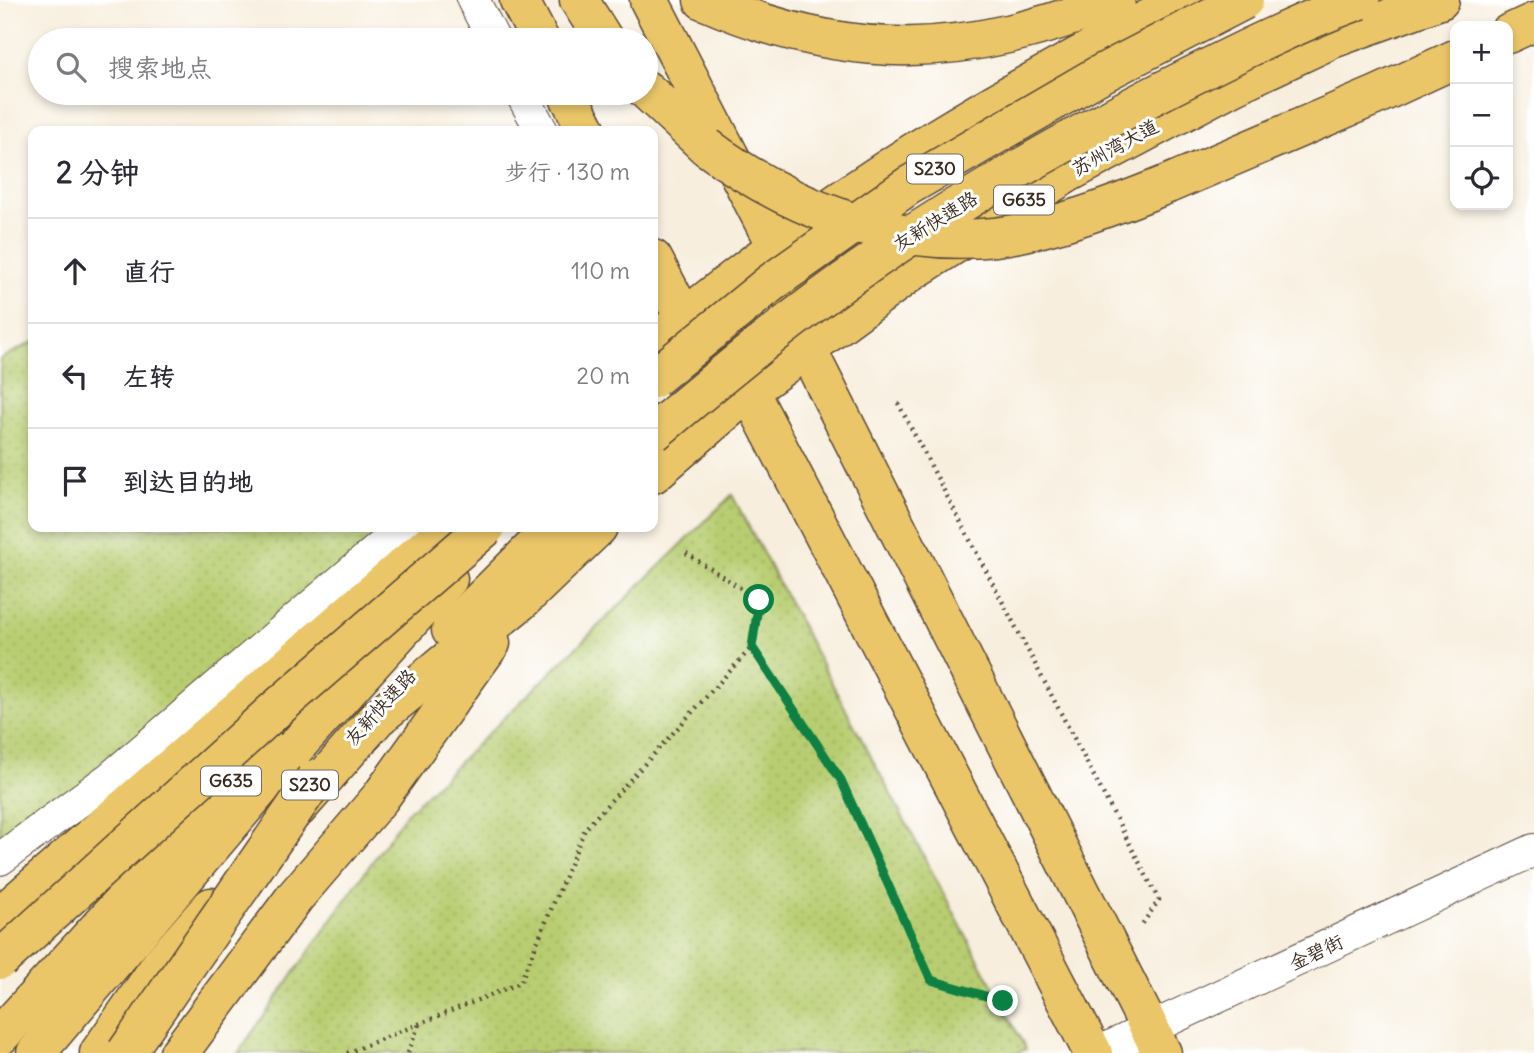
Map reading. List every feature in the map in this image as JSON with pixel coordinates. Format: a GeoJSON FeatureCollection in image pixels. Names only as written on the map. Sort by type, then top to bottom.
{"type":"FeatureCollection","features":[{"type":"Feature","properties":{"kind":"main road"},"geometry":{"type":"LineString","coordinates":[[519,0],[534,28]]}},
{"type":"Feature","properties":{"kind":"main road"},"geometry":{"type":"LineString","coordinates":[[579,0],[596,28]]}},
{"type":"Feature","properties":{"kind":"main road"},"geometry":{"type":"LineString","coordinates":[[649,0],[776,246],[807,349],[1156,1041]]}},
{"type":"Feature","properties":{"kind":"main road"},"geometry":{"type":"LineString","coordinates":[[703,0],[760,22],[820,39],[889,46],[964,43],[1006,36],[1116,0]]}},
{"type":"Feature","properties":{"kind":"main road"},"geometry":{"type":"LineString","coordinates":[[658,340],[776,246],[937,137],[1116,35],[1185,0]]}},
{"type":"Feature","properties":{"kind":"main road","name":"S230"},"geometry":{"type":"LineString","coordinates":[[658,375],[772,282],[908,186],[1097,76],[1244,0]]}},
{"type":"Feature","properties":{"kind":"main road","name":"友新快速路"},"geometry":{"type":"LineString","coordinates":[[658,429],[795,318],[934,219],[1116,114],[1272,37],[1360,0]]}},
{"type":"Feature","properties":{"kind":"main road","name":"苏州湾大道"},"geometry":{"type":"LineString","coordinates":[[658,470],[749,391],[922,264],[1068,173],[1234,85],[1332,39],[1440,0]]}},
{"type":"Feature","properties":{"kind":"main road"},"geometry":{"type":"LineString","coordinates":[[1513,32],[1534,22]]}},
{"type":"Feature","properties":{"kind":"main road"},"geometry":{"type":"LineString","coordinates":[[658,101],[707,147],[730,164],[821,211],[894,233],[963,238],[997,236],[1028,230],[1117,205],[1450,61]]}},
{"type":"Feature","properties":{"kind":"main road"},"geometry":{"type":"LineString","coordinates":[[573,105],[584,126]]}},
{"type":"Feature","properties":{"kind":"main road"},"geometry":{"type":"LineString","coordinates":[[658,268],[684,318],[749,391],[1095,1053]]}},
{"type":"Feature","properties":{"kind":"main road"},"geometry":{"type":"LineString","coordinates":[[0,916],[443,532]]}},
{"type":"Feature","properties":{"kind":"main road","name":"G635"},"geometry":{"type":"LineString","coordinates":[[0,1036],[229,784],[329,679],[459,532]]}},
{"type":"Feature","properties":{"kind":"main road"},"geometry":{"type":"LineString","coordinates":[[0,960],[275,710],[480,532]]}},
{"type":"Feature","properties":{"kind":"main road","name":"友新快速路"},"geometry":{"type":"LineString","coordinates":[[36,1053],[292,751],[492,532]]}},
{"type":"Feature","properties":{"kind":"main road","name":"友新快速路"},"geometry":{"type":"LineString","coordinates":[[76,1053],[314,779],[435,646],[550,532]]}},
{"type":"Feature","properties":{"kind":"main road"},"geometry":{"type":"LineString","coordinates":[[99,1053],[162,963],[377,718],[521,601],[593,532]]}},
{"type":"Feature","properties":{"kind":"main road"},"geometry":{"type":"LineString","coordinates":[[179,1053],[295,897],[380,798],[521,601]]}},
{"type":"Feature","properties":{"kind":"main road"},"geometry":{"type":"LineString","coordinates":[[126,1053],[314,779]]}},
{"type":"Feature","properties":{"kind":"street"},"geometry":{"type":"LineString","coordinates":[[473,0],[488,28]]}},
{"type":"Feature","properties":{"kind":"street"},"geometry":{"type":"LineString","coordinates":[[528,105],[539,126]]}},
{"type":"Feature","properties":{"kind":"street"},"geometry":{"type":"LineString","coordinates":[[0,859],[110,778],[398,532]]}},
{"type":"Feature","properties":{"kind":"street","name":"金碧街"},"geometry":{"type":"LineString","coordinates":[[1095,1053],[1156,1041],[1534,850]]}},
{"type":"Feature","properties":{"kind":"path"},"geometry":{"type":"LineString","coordinates":[[898,403],[1159,900],[1141,926]]}},
{"type":"Feature","properties":{"kind":"path"},"geometry":{"type":"LineString","coordinates":[[347,1053],[520,983],[585,829],[752,647],[759,600],[686,553]]}},
{"type":"Feature","properties":{"kind":"path"},"geometry":{"type":"LineString","coordinates":[[752,647],[841,780],[931,980],[1003,1001]]}},
{"type":"Feature","properties":{"kind":"path"},"geometry":{"type":"LineString","coordinates":[[408,1053],[419,1024]]}},
{"type":"Feature","properties":{"kind":"green space"},"geometry":{"type":"Polygon","coordinates":[[[28,345],[28,532],[382,532],[89,779],[0,847],[0,359],[28,345]]]}},
{"type":"Feature","properties":{"kind":"green space"},"geometry":{"type":"Polygon","coordinates":[[[732,495],[1026,1049],[1017,1053],[238,1053],[405,815],[732,495]]]}},
{"type":"Feature","properties":{"kind":"route"},"geometry":{"type":"LineString","coordinates":[[759,600],[752,647],[841,780],[931,980],[1003,1001]]}}]}
